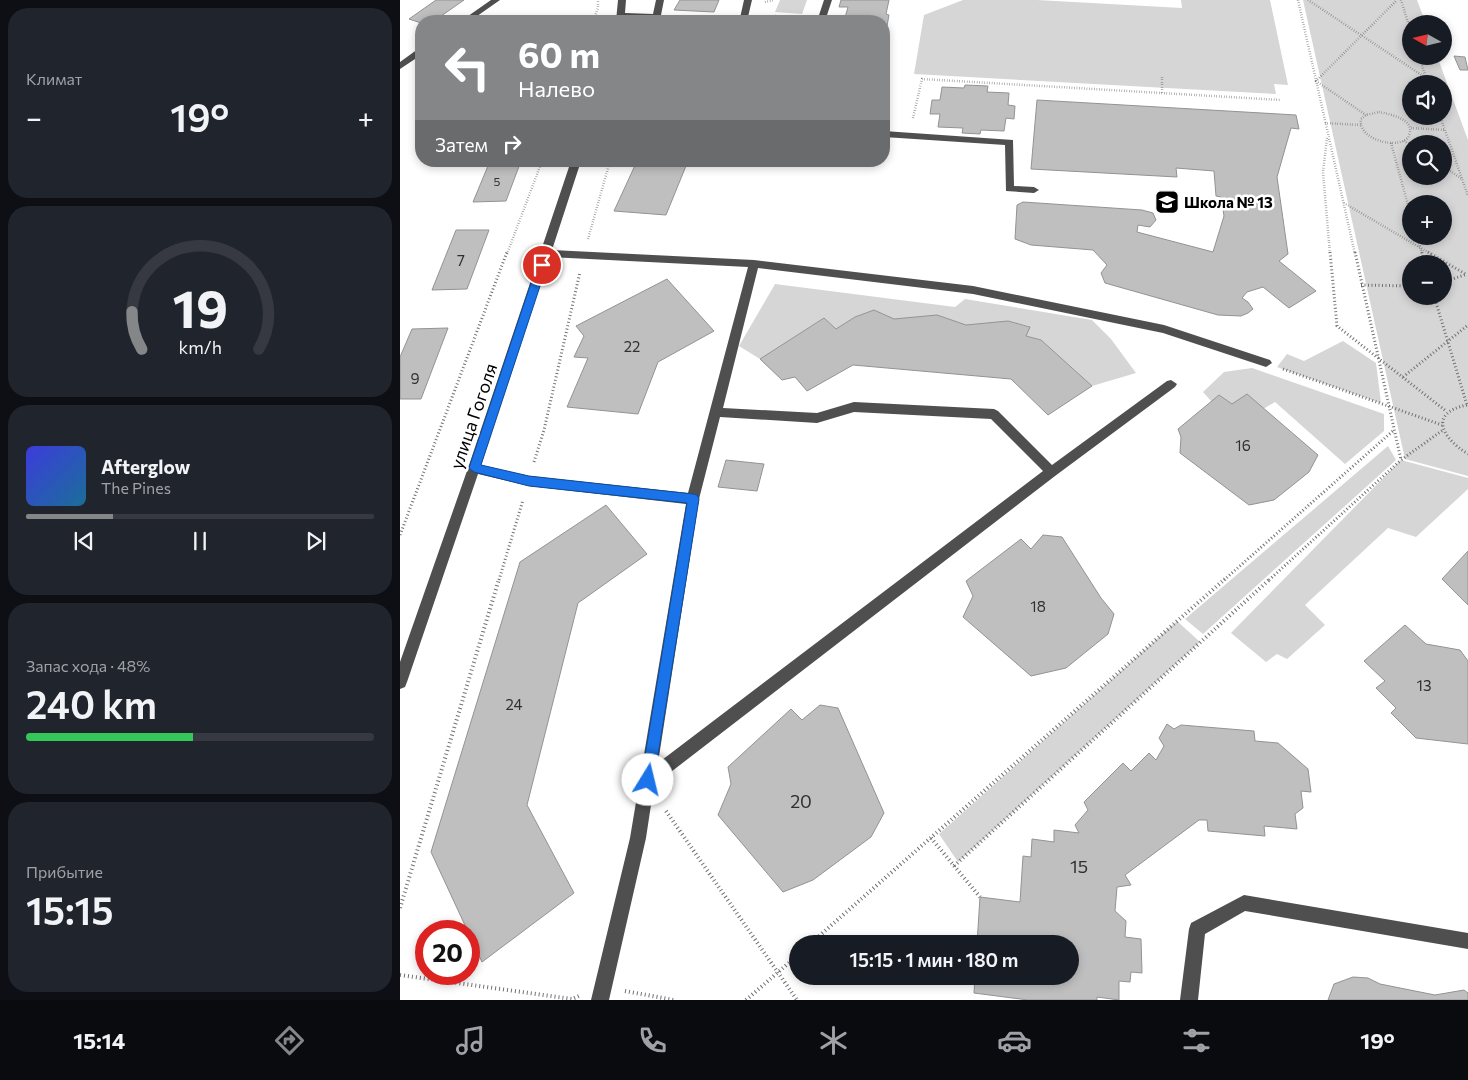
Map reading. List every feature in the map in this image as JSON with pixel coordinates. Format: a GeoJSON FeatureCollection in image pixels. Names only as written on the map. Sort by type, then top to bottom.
{"type":"FeatureCollection","features":[{"type":"Feature","properties":{"kind":"street"},"geometry":{"type":"LineString","coordinates":[[474,15],[496,0]]}},
{"type":"Feature","properties":{"kind":"street"},"geometry":{"type":"LineString","coordinates":[[621,15],[622,0]]}},
{"type":"Feature","properties":{"kind":"street"},"geometry":{"type":"LineString","coordinates":[[657,15],[660,0]]}},
{"type":"Feature","properties":{"kind":"street"},"geometry":{"type":"LineString","coordinates":[[744,15],[748,0]]}},
{"type":"Feature","properties":{"kind":"street"},"geometry":{"type":"LineString","coordinates":[[823,15],[828,0]]}},
{"type":"Feature","properties":{"kind":"street"},"geometry":{"type":"LineString","coordinates":[[400,66],[415,55]]}},
{"type":"Feature","properties":{"kind":"street"},"geometry":{"type":"LineString","coordinates":[[890,134],[1010,142],[1009,189],[1034,190]]}},
{"type":"Feature","properties":{"kind":"street","name":"улица Гоголя"},"geometry":{"type":"LineString","coordinates":[[400,682],[474,468],[574,167]]}},
{"type":"Feature","properties":{"kind":"street"},"geometry":{"type":"LineString","coordinates":[[546,253],[754,264],[973,290],[1164,329],[1266,363]]}},
{"type":"Feature","properties":{"kind":"street"},"geometry":{"type":"LineString","coordinates":[[601,994],[638,838],[693,499],[754,264]]}},
{"type":"Feature","properties":{"kind":"street"},"geometry":{"type":"LineString","coordinates":[[648,780],[1051,472],[1171,384]]}},
{"type":"Feature","properties":{"kind":"street"},"geometry":{"type":"LineString","coordinates":[[717,412],[816,418],[854,407],[994,414],[1051,472]]}},
{"type":"Feature","properties":{"kind":"street"},"geometry":{"type":"LineString","coordinates":[[474,468],[529,481],[693,499]]}},
{"type":"Feature","properties":{"kind":"street"},"geometry":{"type":"LineString","coordinates":[[1190,1000],[1197,929],[1244,903],[1468,941]]}},
{"type":"Feature","properties":{"kind":"path"},"geometry":{"type":"LineString","coordinates":[[595,15],[598,0]]}},
{"type":"Feature","properties":{"kind":"path"},"geometry":{"type":"LineString","coordinates":[[1298,0],[1379,358],[1400,460]]}},
{"type":"Feature","properties":{"kind":"path"},"geometry":{"type":"LineString","coordinates":[[1308,0],[1421,75]]}},
{"type":"Feature","properties":{"kind":"path"},"geometry":{"type":"LineString","coordinates":[[1316,80],[1399,0],[1405,15]]}},
{"type":"Feature","properties":{"kind":"path"},"geometry":{"type":"LineString","coordinates":[[1162,77],[1162,93]]}},
{"type":"Feature","properties":{"kind":"path"},"geometry":{"type":"LineString","coordinates":[[909,136],[922,79],[1281,100]]}},
{"type":"Feature","properties":{"kind":"path"},"geometry":{"type":"LineString","coordinates":[[1316,80],[1366,115]]}},
{"type":"Feature","properties":{"kind":"path"},"geometry":{"type":"LineString","coordinates":[[1402,140],[1391,142],[1371,137],[1361,125],[1361,120],[1366,115],[1379,112],[1390,113],[1399,116],[1411,128],[1445,130]]}},
{"type":"Feature","properties":{"kind":"path"},"geometry":{"type":"LineString","coordinates":[[1325,123],[1361,125]]}},
{"type":"Feature","properties":{"kind":"path"},"geometry":{"type":"LineString","coordinates":[[1443,125],[1468,196]]}},
{"type":"Feature","properties":{"kind":"path"},"geometry":{"type":"LineString","coordinates":[[1410,135],[1411,128]]}},
{"type":"Feature","properties":{"kind":"path"},"geometry":{"type":"LineString","coordinates":[[1327,134],[1323,172],[1337,326],[1446,411]]}},
{"type":"Feature","properties":{"kind":"path"},"geometry":{"type":"LineString","coordinates":[[1391,142],[1405,195]]}},
{"type":"Feature","properties":{"kind":"path"},"geometry":{"type":"LineString","coordinates":[[400,535],[540,167]]}},
{"type":"Feature","properties":{"kind":"path"},"geometry":{"type":"LineString","coordinates":[[400,908],[544,430],[584,255],[608,167]]}},
{"type":"Feature","properties":{"kind":"path"},"geometry":{"type":"LineString","coordinates":[[1452,173],[1462,180]]}},
{"type":"Feature","properties":{"kind":"path"},"geometry":{"type":"LineString","coordinates":[[1344,202],[1468,274]]}},
{"type":"Feature","properties":{"kind":"path"},"geometry":{"type":"LineString","coordinates":[[1420,247],[1422,255]]}},
{"type":"Feature","properties":{"kind":"path"},"geometry":{"type":"LineString","coordinates":[[1452,279],[1468,274]]}},
{"type":"Feature","properties":{"kind":"path"},"geometry":{"type":"LineString","coordinates":[[1361,285],[1402,286]]}},
{"type":"Feature","properties":{"kind":"path"},"geometry":{"type":"LineString","coordinates":[[1437,305],[1467,405],[1455,406],[1446,411],[1442,420],[1443,428],[1449,440],[1468,454]]}},
{"type":"Feature","properties":{"kind":"path"},"geometry":{"type":"LineString","coordinates":[[1403,377],[1468,325]]}},
{"type":"Feature","properties":{"kind":"path"},"geometry":{"type":"LineString","coordinates":[[1266,363],[1389,406],[1443,428]]}},
{"type":"Feature","properties":{"kind":"path"},"geometry":{"type":"LineString","coordinates":[[954,866],[1400,460],[1443,428]]}},
{"type":"Feature","properties":{"kind":"path"},"geometry":{"type":"LineString","coordinates":[[820,935],[1394,430]]}},
{"type":"Feature","properties":{"kind":"path"},"geometry":{"type":"LineString","coordinates":[[648,780],[667,813],[797,1000]]}},
{"type":"Feature","properties":{"kind":"path"},"geometry":{"type":"LineString","coordinates":[[930,838],[980,897]]}},
{"type":"Feature","properties":{"kind":"path"},"geometry":{"type":"LineString","coordinates":[[746,1000],[789,963]]}},
{"type":"Feature","properties":{"kind":"path"},"geometry":{"type":"LineString","coordinates":[[400,975],[572,999],[601,994],[674,1000]]}},
{"type":"Feature","properties":{"kind":"shaded area"},"geometry":{"type":"Polygon","coordinates":[[[780,0],[807,0],[802,14],[775,12],[780,0]]]}},
{"type":"Feature","properties":{"kind":"shaded area"},"geometry":{"type":"Polygon","coordinates":[[[963,0],[1037,0],[1182,8],[1181,0],[1270,0],[1288,85],[1274,84],[1276,94],[914,74],[924,15],[963,0]]]}},
{"type":"Feature","properties":{"kind":"shaded area"},"geometry":{"type":"Polygon","coordinates":[[[1303,0],[1417,0],[1423,15],[1402,15],[1402,65],[1440,65],[1444,75],[1402,75],[1402,125],[1452,125],[1452,97],[1468,140],[1468,476],[1405,459],[1303,0]]]}},
{"type":"Feature","properties":{"kind":"shaded area"},"geometry":{"type":"Polygon","coordinates":[[[775,284],[955,307],[965,299],[1092,320],[1111,339],[1136,373],[1092,386],[1041,340],[1026,336],[1029,326],[1008,321],[966,325],[937,315],[894,319],[874,310],[855,317],[836,329],[824,318],[760,359],[739,346],[775,284]]]}},
{"type":"Feature","properties":{"kind":"shaded area"},"geometry":{"type":"Polygon","coordinates":[[[1343,341],[1376,363],[1381,403],[1277,367],[1287,354],[1304,361],[1343,341]]]}},
{"type":"Feature","properties":{"kind":"shaded area"},"geometry":{"type":"Polygon","coordinates":[[[1252,368],[1384,414],[1384,431],[1345,464],[1275,402],[1263,409],[1232,404],[1219,395],[1212,402],[1203,392],[1224,372],[1252,368]]]}},
{"type":"Feature","properties":{"kind":"shaded area"},"geometry":{"type":"Polygon","coordinates":[[[1388,446],[1396,460],[1203,634],[1185,619],[1388,446]]]}},
{"type":"Feature","properties":{"kind":"shaded area"},"geometry":{"type":"Polygon","coordinates":[[[1401,460],[1468,478],[1468,489],[1416,537],[1388,528],[1305,605],[1325,625],[1287,659],[1277,654],[1266,662],[1231,633],[1401,460]]]}},
{"type":"Feature","properties":{"kind":"shaded area"},"geometry":{"type":"Polygon","coordinates":[[[1177,621],[1200,642],[958,862],[939,834],[1177,621]]]}},
{"type":"Feature","properties":{"kind":"building"},"geometry":{"type":"Polygon","coordinates":[[[436,0],[464,0],[443,15],[415,15],[415,21],[409,19],[436,0]]]}},
{"type":"Feature","properties":{"kind":"building"},"geometry":{"type":"Polygon","coordinates":[[[680,0],[719,0],[714,12],[674,10],[680,0]]]}},
{"type":"Feature","properties":{"kind":"building"},"geometry":{"type":"Polygon","coordinates":[[[841,0],[889,0],[886,14],[889,15],[846,15],[848,7],[839,7],[841,0]]]}},
{"type":"Feature","properties":{"kind":"building"},"geometry":{"type":"Polygon","coordinates":[[[1454,56],[1465,57],[1468,70],[1460,70],[1454,56]]]}},
{"type":"Feature","properties":{"kind":"building"},"geometry":{"type":"Polygon","coordinates":[[[965,85],[988,86],[987,92],[1009,93],[1008,105],[1015,106],[1014,119],[1006,118],[1004,131],[981,130],[980,134],[962,133],[963,128],[938,127],[940,114],[930,114],[932,100],[940,100],[942,87],[964,88],[965,85]]]}},
{"type":"Feature","properties":{"kind":"building"},"geometry":{"type":"Polygon","coordinates":[[[1037,100],[1296,115],[1299,129],[1291,128],[1277,177],[1288,254],[1279,261],[1316,291],[1289,308],[1263,287],[1247,292],[1242,298],[1253,309],[1248,313],[1241,316],[1218,315],[1105,283],[1101,273],[1107,265],[1093,250],[1031,245],[1015,239],[1017,205],[1023,202],[1142,210],[1153,213],[1156,220],[1150,227],[1138,225],[1137,232],[1213,252],[1224,216],[1221,197],[1216,196],[1214,171],[1176,168],[1177,177],[1031,169],[1037,100]]]}},
{"type":"Feature","properties":{"kind":"building"},"geometry":{"type":"Polygon","coordinates":[[[488,167],[519,167],[506,201],[473,202],[488,167]]]}},
{"type":"Feature","properties":{"kind":"building"},"geometry":{"type":"Polygon","coordinates":[[[634,167],[686,167],[666,215],[614,211],[634,167]]]}},
{"type":"Feature","properties":{"kind":"building"},"geometry":{"type":"Polygon","coordinates":[[[456,230],[489,230],[467,289],[432,290],[456,230]]]}},
{"type":"Feature","properties":{"kind":"building"},"geometry":{"type":"Polygon","coordinates":[[[667,279],[714,331],[658,362],[638,414],[567,407],[588,358],[574,357],[584,336],[576,326],[667,279]]]}},
{"type":"Feature","properties":{"kind":"building"},"geometry":{"type":"Polygon","coordinates":[[[874,310],[894,319],[937,315],[966,325],[1008,321],[1030,327],[1026,336],[1041,340],[1092,386],[1048,415],[1011,379],[853,365],[807,391],[795,377],[782,380],[760,359],[824,318],[836,329],[855,317],[874,310]]]}},
{"type":"Feature","properties":{"kind":"building"},"geometry":{"type":"Polygon","coordinates":[[[448,328],[421,399],[400,399],[400,357],[412,329],[448,328]]]}},
{"type":"Feature","properties":{"kind":"building"},"geometry":{"type":"Polygon","coordinates":[[[1247,394],[1318,455],[1309,472],[1274,500],[1249,505],[1180,453],[1181,437],[1178,429],[1219,395],[1232,404],[1247,394]]]}},
{"type":"Feature","properties":{"kind":"building"},"geometry":{"type":"Polygon","coordinates":[[[726,460],[764,464],[757,491],[718,487],[726,460]]]}},
{"type":"Feature","properties":{"kind":"building"},"geometry":{"type":"Polygon","coordinates":[[[606,505],[647,554],[578,603],[527,805],[574,893],[482,962],[480,958],[480,920],[463,920],[431,852],[520,562],[606,505]]]}},
{"type":"Feature","properties":{"kind":"building"},"geometry":{"type":"Polygon","coordinates":[[[1043,535],[1062,537],[1101,598],[1114,614],[1108,634],[1066,668],[1031,676],[963,617],[973,596],[966,581],[1021,539],[1031,549],[1043,535]]]}},
{"type":"Feature","properties":{"kind":"building"},"geometry":{"type":"Polygon","coordinates":[[[1468,551],[1468,605],[1442,579],[1468,551]]]}},
{"type":"Feature","properties":{"kind":"building"},"geometry":{"type":"Polygon","coordinates":[[[1405,625],[1426,644],[1460,650],[1468,661],[1468,744],[1416,738],[1391,713],[1396,708],[1376,688],[1385,681],[1364,661],[1405,625]]]}},
{"type":"Feature","properties":{"kind":"building"},"geometry":{"type":"Polygon","coordinates":[[[820,705],[838,708],[884,813],[871,837],[813,880],[783,892],[718,815],[731,784],[728,767],[791,709],[802,720],[820,705]]]}},
{"type":"Feature","properties":{"kind":"building"},"geometry":{"type":"Polygon","coordinates":[[[1167,724],[1174,729],[1181,725],[1254,731],[1255,741],[1278,743],[1308,769],[1311,792],[1301,791],[1303,808],[1295,814],[1297,829],[1264,826],[1265,836],[1208,831],[1207,820],[1199,820],[1125,875],[1131,885],[1117,887],[1115,911],[1126,921],[1125,937],[1141,939],[1142,973],[1131,972],[1130,982],[1119,981],[1119,1000],[1097,997],[1097,1000],[1028,1000],[974,993],[974,985],[1079,985],[1079,935],[978,935],[980,897],[1020,902],[1023,856],[1031,857],[1032,839],[1054,842],[1054,830],[1079,833],[1075,825],[1088,810],[1084,802],[1123,763],[1131,771],[1149,753],[1156,760],[1164,746],[1159,738],[1167,724]]]}},
{"type":"Feature","properties":{"kind":"building"},"geometry":{"type":"Polygon","coordinates":[[[1353,977],[1368,978],[1380,984],[1435,995],[1464,990],[1468,993],[1468,1000],[1328,1000],[1334,984],[1353,977]]]}},
{"type":"Feature","properties":{"kind":"place","name":"Школа № 13"},"geometry":{"type":"Point","coordinates":[1167,202]}},
{"type":"Feature","properties":{"kind":"route"},"geometry":{"type":"LineString","coordinates":[[542,265],[474,468],[529,481],[693,499],[648,780]]}}]}
